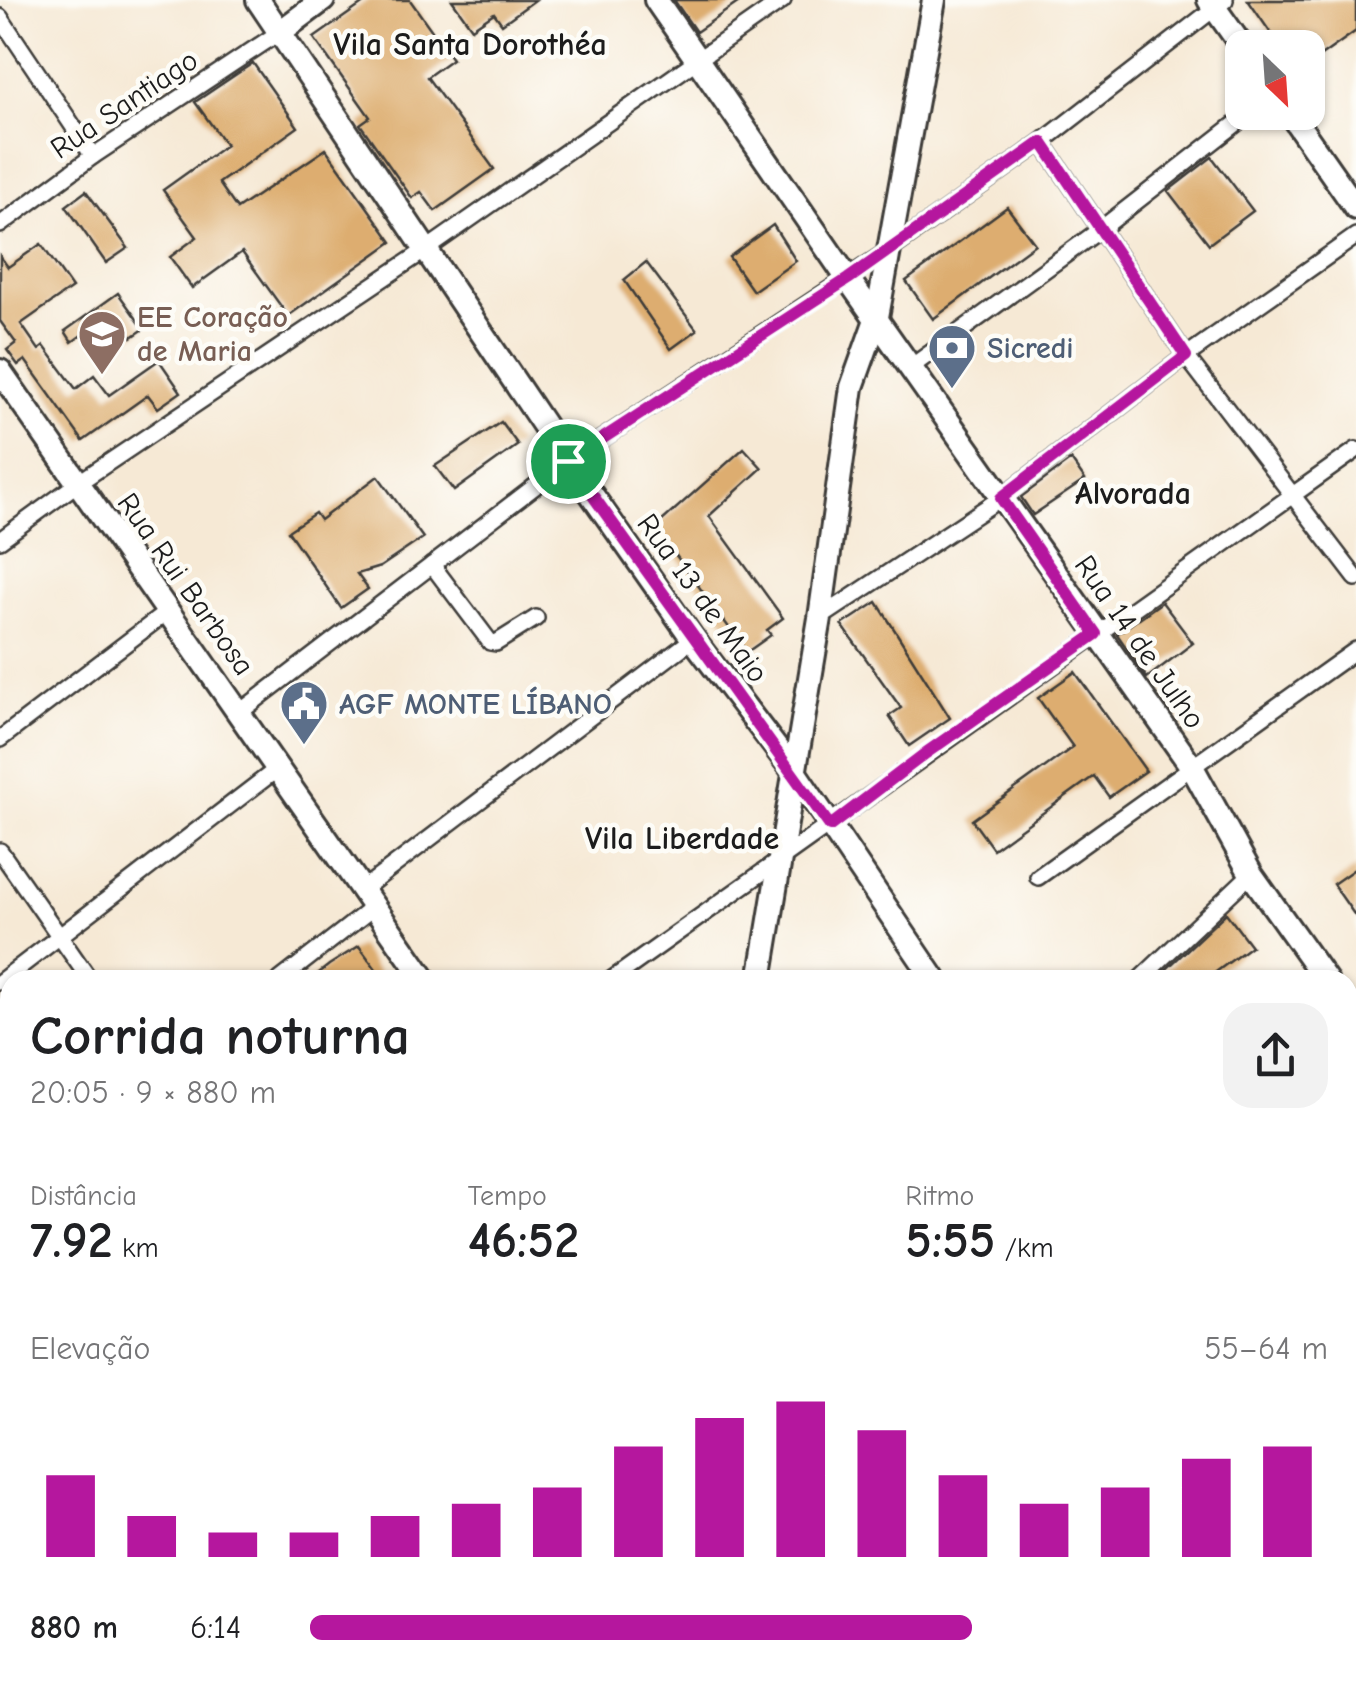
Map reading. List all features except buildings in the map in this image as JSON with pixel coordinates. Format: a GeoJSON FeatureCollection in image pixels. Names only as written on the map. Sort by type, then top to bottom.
{"type":"FeatureCollection","features":[{"type":"Feature","properties":{"kind":"street"},"geometry":{"type":"LineString","coordinates":[[280,32],[324,0]]}},
{"type":"Feature","properties":{"kind":"street","name":"Rua 14 de Julho"},"geometry":{"type":"LineString","coordinates":[[656,0],[1192,767],[1251,874],[1319,970]]}},
{"type":"Feature","properties":{"kind":"street"},"geometry":{"type":"LineString","coordinates":[[0,540],[783,0]]}},
{"type":"Feature","properties":{"kind":"street"},"geometry":{"type":"LineString","coordinates":[[762,970],[820,618],[852,386],[877,317],[934,0]]}},
{"type":"Feature","properties":{"kind":"street","name":"Rua 13 de Maio"},"geometry":{"type":"LineString","coordinates":[[261,1],[568,461],[693,639],[794,773],[928,970]]}},
{"type":"Feature","properties":{"kind":"street"},"geometry":{"type":"LineString","coordinates":[[240,712],[568,461],[848,279],[1042,142],[1216,2],[1232,30]]}},
{"type":"Feature","properties":{"kind":"street"},"geometry":{"type":"LineString","coordinates":[[0,17],[93,156]]}},
{"type":"Feature","properties":{"kind":"street","name":"Rua Santiago"},"geometry":{"type":"LineString","coordinates":[[0,224],[93,156],[280,32]]}},
{"type":"Feature","properties":{"kind":"street"},"geometry":{"type":"LineString","coordinates":[[910,367],[1100,229],[1227,130]]}},
{"type":"Feature","properties":{"kind":"street"},"geometry":{"type":"LineString","coordinates":[[1302,130],[1356,208]]}},
{"type":"Feature","properties":{"kind":"street"},"geometry":{"type":"LineString","coordinates":[[1042,142],[1186,356],[1356,578]]}},
{"type":"Feature","properties":{"kind":"street"},"geometry":{"type":"LineString","coordinates":[[820,618],[1001,498],[1186,356],[1356,236]]}},
{"type":"Feature","properties":{"kind":"street","name":"Rua Rui Barbosa"},"geometry":{"type":"LineString","coordinates":[[0,371],[418,970]]}},
{"type":"Feature","properties":{"kind":"street"},"geometry":{"type":"LineString","coordinates":[[625,970],[1356,450]]}},
{"type":"Feature","properties":{"kind":"street"},"geometry":{"type":"LineString","coordinates":[[432,565],[490,642],[496,643],[536,618]]}},
{"type":"Feature","properties":{"kind":"street"},"geometry":{"type":"LineString","coordinates":[[0,739],[168,612]]}},
{"type":"Feature","properties":{"kind":"street"},"geometry":{"type":"LineString","coordinates":[[291,970],[368,898],[693,639]]}},
{"type":"Feature","properties":{"kind":"street"},"geometry":{"type":"LineString","coordinates":[[1038,877],[1356,650]]}},
{"type":"Feature","properties":{"kind":"street"},"geometry":{"type":"LineString","coordinates":[[16,970],[278,769]]}},
{"type":"Feature","properties":{"kind":"street"},"geometry":{"type":"LineString","coordinates":[[0,851],[83,970]]}},
{"type":"Feature","properties":{"kind":"street"},"geometry":{"type":"LineString","coordinates":[[1149,970],[1251,874]]}},
{"type":"Feature","properties":{"kind":"place","name":"EE Coração de Maria"},"geometry":{"type":"Point","coordinates":[102,376]}},
{"type":"Feature","properties":{"kind":"place","name":"Sicredi"},"geometry":{"type":"Point","coordinates":[952,390]}},
{"type":"Feature","properties":{"kind":"place","name":"AGF MONTE LÍBANO"},"geometry":{"type":"Point","coordinates":[304,746]}},
{"type":"Feature","properties":{"kind":"district","name":"Vila Santa Dorothéa"},"geometry":{"type":"Point","coordinates":[470,44]}},
{"type":"Feature","properties":{"kind":"district","name":"Alvorada"},"geometry":{"type":"Point","coordinates":[1133,493]}},
{"type":"Feature","properties":{"kind":"district","name":"Vila Liberdade"},"geometry":{"type":"Point","coordinates":[682,838]}},
{"type":"Feature","properties":{"kind":"route"},"geometry":{"type":"LineString","coordinates":[[1042,142],[1186,356],[1001,498],[1096,634],[926,753],[830,826],[568,461],[848,279],[1042,142]]}}]}
